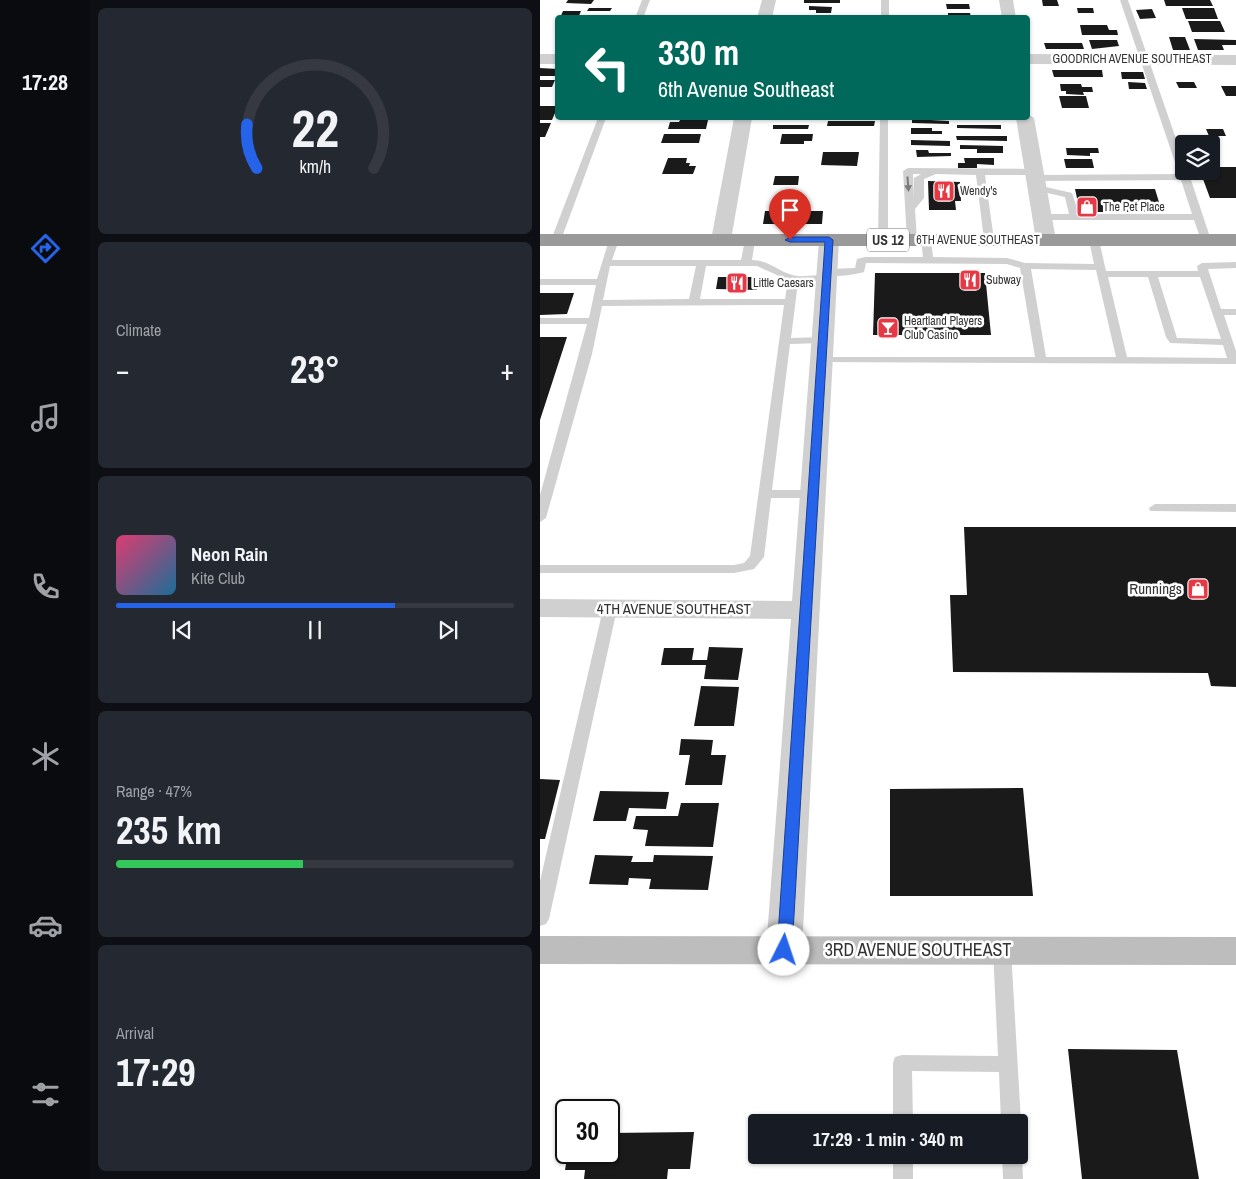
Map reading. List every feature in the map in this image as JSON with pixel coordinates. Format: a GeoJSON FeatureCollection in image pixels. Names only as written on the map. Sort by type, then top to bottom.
{"type":"FeatureCollection","features":[{"type":"Feature","properties":{"kind":"highway","name":"6TH AVENUE SOUTHEAST"},"geometry":{"type":"LineString","coordinates":[[548,240],[1236,240]]}},
{"type":"Feature","properties":{"kind":"street"},"geometry":{"type":"LineString","coordinates":[[765,15],[769,0]]}},
{"type":"Feature","properties":{"kind":"street"},"geometry":{"type":"LineString","coordinates":[[1006,0],[1008,15]]}},
{"type":"Feature","properties":{"kind":"street"},"geometry":{"type":"LineString","coordinates":[[540,59],[555,59]]}},
{"type":"Feature","properties":{"kind":"street","name":"GOODRICH AVENUE SOUTHEAST"},"geometry":{"type":"LineString","coordinates":[[1030,59],[1236,60]]}},
{"type":"Feature","properties":{"kind":"street"},"geometry":{"type":"LineString","coordinates":[[721,240],[743,120]]}},
{"type":"Feature","properties":{"kind":"street"},"geometry":{"type":"LineString","coordinates":[[1025,120],[1046,240]]}},
{"type":"Feature","properties":{"kind":"street"},"geometry":{"type":"LineString","coordinates":[[784,950],[829,240]]}},
{"type":"Feature","properties":{"kind":"street","name":"4TH AVENUE SOUTHEAST"},"geometry":{"type":"LineString","coordinates":[[540,608],[807,610]]}},
{"type":"Feature","properties":{"kind":"street","name":"3RD AVENUE SOUTHEAST"},"geometry":{"type":"LineString","coordinates":[[540,950],[1236,951]]}},
{"type":"Feature","properties":{"kind":"lane"},"geometry":{"type":"LineString","coordinates":[[640,15],[646,0]]}},
{"type":"Feature","properties":{"kind":"lane"},"geometry":{"type":"LineString","coordinates":[[885,0],[885,15]]}},
{"type":"Feature","properties":{"kind":"lane"},"geometry":{"type":"LineString","coordinates":[[1124,0],[1175,147]]}},
{"type":"Feature","properties":{"kind":"lane"},"geometry":{"type":"LineString","coordinates":[[548,240],[601,120]]}},
{"type":"Feature","properties":{"kind":"lane"},"geometry":{"type":"LineString","coordinates":[[883,240],[884,120]]}},
{"type":"Feature","properties":{"kind":"lane"},"geometry":{"type":"LineString","coordinates":[[928,260],[910,209],[908,171],[980,172],[1035,179],[1175,177]]}},
{"type":"Feature","properties":{"kind":"lane"},"geometry":{"type":"LineString","coordinates":[[980,172],[989,240]]}},
{"type":"Feature","properties":{"kind":"lane"},"geometry":{"type":"LineString","coordinates":[[910,209],[919,198],[919,178],[930,173],[956,175],[971,181],[975,200],[984,209]]}},
{"type":"Feature","properties":{"kind":"lane"},"geometry":{"type":"LineString","coordinates":[[1035,179],[1070,196],[1075,217]]}},
{"type":"Feature","properties":{"kind":"lane"},"geometry":{"type":"LineString","coordinates":[[1186,180],[1206,240]]}},
{"type":"Feature","properties":{"kind":"lane"},"geometry":{"type":"LineString","coordinates":[[1042,217],[1198,217]]}},
{"type":"Feature","properties":{"kind":"lane"},"geometry":{"type":"LineString","coordinates":[[540,518],[586,354],[601,282],[614,240]]}},
{"type":"Feature","properties":{"kind":"lane"},"geometry":{"type":"LineString","coordinates":[[746,263],[750,240]]}},
{"type":"Feature","properties":{"kind":"lane"},"geometry":{"type":"LineString","coordinates":[[1094,240],[1122,361]]}},
{"type":"Feature","properties":{"kind":"lane"},"geometry":{"type":"LineString","coordinates":[[606,263],[759,263],[792,279],[857,271],[860,270],[861,261],[865,260],[1008,260],[1025,266],[1152,274],[1204,274]]}},
{"type":"Feature","properties":{"kind":"lane"},"geometry":{"type":"LineString","coordinates":[[694,302],[702,263]]}},
{"type":"Feature","properties":{"kind":"lane"},"geometry":{"type":"LineString","coordinates":[[785,341],[823,350],[1041,361],[1235,361],[1202,266],[1236,265]]}},
{"type":"Feature","properties":{"kind":"lane"},"geometry":{"type":"LineString","coordinates":[[1025,266],[1041,361]]}},
{"type":"Feature","properties":{"kind":"lane"},"geometry":{"type":"LineString","coordinates":[[1152,274],[1171,337],[1174,341],[1227,342]]}},
{"type":"Feature","properties":{"kind":"lane"},"geometry":{"type":"LineString","coordinates":[[540,569],[734,569],[749,566],[757,557],[792,279]]}},
{"type":"Feature","properties":{"kind":"lane"},"geometry":{"type":"LineString","coordinates":[[540,282],[601,282]]}},
{"type":"Feature","properties":{"kind":"lane"},"geometry":{"type":"LineString","coordinates":[[597,302],[790,302]]}},
{"type":"Feature","properties":{"kind":"lane"},"geometry":{"type":"LineString","coordinates":[[1217,312],[1236,312]]}},
{"type":"Feature","properties":{"kind":"lane"},"geometry":{"type":"LineString","coordinates":[[540,321],[592,321]]}},
{"type":"Feature","properties":{"kind":"lane"},"geometry":{"type":"LineString","coordinates":[[765,494],[814,494]]}},
{"type":"Feature","properties":{"kind":"lane"},"geometry":{"type":"LineString","coordinates":[[1155,508],[1236,508]]}},
{"type":"Feature","properties":{"kind":"lane"},"geometry":{"type":"LineString","coordinates":[[540,919],[610,609]]}},
{"type":"Feature","properties":{"kind":"lane"},"geometry":{"type":"LineString","coordinates":[[1002,950],[1011,1114]]}},
{"type":"Feature","properties":{"kind":"lane"},"geometry":{"type":"LineString","coordinates":[[903,1114],[902,1063],[1008,1064]]}},
{"type":"Feature","properties":{"kind":"lane"},"geometry":{"type":"LineString","coordinates":[[903,1164],[903,1179]]}},
{"type":"Feature","properties":{"kind":"lane"},"geometry":{"type":"LineString","coordinates":[[1012,1164],[1013,1179]]}},
{"type":"Feature","properties":{"kind":"building"},"geometry":{"type":"Polygon","coordinates":[[[568,0],[594,0],[591,4],[566,3],[568,0]]]}},
{"type":"Feature","properties":{"kind":"building"},"geometry":{"type":"Polygon","coordinates":[[[804,0],[840,0],[840,3],[804,3],[804,0]]]}},
{"type":"Feature","properties":{"kind":"building"},"geometry":{"type":"Polygon","coordinates":[[[1042,0],[1057,0],[1059,6],[1043,6],[1042,0]]]}},
{"type":"Feature","properties":{"kind":"building"},"geometry":{"type":"Polygon","coordinates":[[[1164,0],[1210,0],[1213,6],[1166,6],[1164,0]]]}},
{"type":"Feature","properties":{"kind":"building"},"geometry":{"type":"Polygon","coordinates":[[[946,4],[969,4],[970,9],[947,9],[946,4]]]}},
{"type":"Feature","properties":{"kind":"building"},"geometry":{"type":"Polygon","coordinates":[[[809,6],[832,7],[831,13],[816,13],[816,10],[809,10],[809,6]]]}},
{"type":"Feature","properties":{"kind":"building"},"geometry":{"type":"Polygon","coordinates":[[[589,8],[612,8],[610,11],[587,11],[589,8]]]}},
{"type":"Feature","properties":{"kind":"building"},"geometry":{"type":"Polygon","coordinates":[[[1077,8],[1093,8],[1094,13],[1078,13],[1077,8]]]}},
{"type":"Feature","properties":{"kind":"building"},"geometry":{"type":"Polygon","coordinates":[[[1182,8],[1214,8],[1218,19],[1186,19],[1182,8]]]}},
{"type":"Feature","properties":{"kind":"building"},"geometry":{"type":"Polygon","coordinates":[[[1152,9],[1156,18],[1140,19],[1136,10],[1152,9]]]}},
{"type":"Feature","properties":{"kind":"building"},"geometry":{"type":"Polygon","coordinates":[[[563,11],[581,11],[579,15],[561,15],[563,11]]]}},
{"type":"Feature","properties":{"kind":"building"},"geometry":{"type":"Polygon","coordinates":[[[948,13],[970,13],[970,15],[948,15],[948,13]]]}},
{"type":"Feature","properties":{"kind":"building"},"geometry":{"type":"Polygon","coordinates":[[[1188,21],[1220,21],[1225,32],[1192,32],[1188,21]]]}},
{"type":"Feature","properties":{"kind":"building"},"geometry":{"type":"Polygon","coordinates":[[[1080,25],[1107,25],[1109,30],[1117,30],[1118,35],[1082,35],[1080,25]]]}},
{"type":"Feature","properties":{"kind":"building"},"geometry":{"type":"Polygon","coordinates":[[[1169,37],[1185,37],[1190,50],[1173,50],[1169,37]]]}},
{"type":"Feature","properties":{"kind":"building"},"geometry":{"type":"Polygon","coordinates":[[[1194,39],[1236,40],[1236,45],[1222,45],[1224,50],[1198,50],[1194,39]]]}},
{"type":"Feature","properties":{"kind":"building"},"geometry":{"type":"Polygon","coordinates":[[[1089,40],[1117,40],[1119,46],[1092,49],[1089,40]]]}},
{"type":"Feature","properties":{"kind":"building"},"geometry":{"type":"Polygon","coordinates":[[[1044,43],[1082,43],[1084,49],[1046,49],[1044,43]]]}},
{"type":"Feature","properties":{"kind":"building"},"geometry":{"type":"Polygon","coordinates":[[[540,68],[555,69],[555,76],[540,76],[540,68]]]}},
{"type":"Feature","properties":{"kind":"building"},"geometry":{"type":"Polygon","coordinates":[[[1052,70],[1102,70],[1103,77],[1054,77],[1052,70]]]}},
{"type":"Feature","properties":{"kind":"building"},"geometry":{"type":"Polygon","coordinates":[[[1121,72],[1143,72],[1145,79],[1122,79],[1121,72]]]}},
{"type":"Feature","properties":{"kind":"building"},"geometry":{"type":"Polygon","coordinates":[[[540,80],[555,80],[552,87],[540,87],[540,80]]]}},
{"type":"Feature","properties":{"kind":"building"},"geometry":{"type":"Polygon","coordinates":[[[1128,82],[1145,83],[1147,89],[1129,89],[1128,82]]]}},
{"type":"Feature","properties":{"kind":"building"},"geometry":{"type":"Polygon","coordinates":[[[1176,82],[1194,82],[1197,88],[1179,88],[1176,82]]]}},
{"type":"Feature","properties":{"kind":"building"},"geometry":{"type":"Polygon","coordinates":[[[1060,84],[1081,84],[1082,87],[1092,87],[1093,92],[1083,92],[1084,95],[1066,94],[1066,91],[1061,91],[1060,84]]]}},
{"type":"Feature","properties":{"kind":"building"},"geometry":{"type":"Polygon","coordinates":[[[1221,86],[1236,86],[1236,96],[1226,96],[1221,86]]]}},
{"type":"Feature","properties":{"kind":"building"},"geometry":{"type":"Polygon","coordinates":[[[1059,96],[1086,96],[1089,108],[1062,108],[1059,96]]]}},
{"type":"Feature","properties":{"kind":"building"},"geometry":{"type":"Polygon","coordinates":[[[540,106],[555,106],[552,120],[540,120],[540,106]]]}},
{"type":"Feature","properties":{"kind":"building"},"geometry":{"type":"Polygon","coordinates":[[[680,120],[708,120],[706,129],[668,129],[670,122],[679,122],[680,120]]]}},
{"type":"Feature","properties":{"kind":"building"},"geometry":{"type":"Polygon","coordinates":[[[912,120],[949,121],[949,124],[912,123],[912,120]]]}},
{"type":"Feature","properties":{"kind":"building"},"geometry":{"type":"Polygon","coordinates":[[[828,121],[875,121],[874,126],[827,126],[828,121]]]}},
{"type":"Feature","properties":{"kind":"building"},"geometry":{"type":"Polygon","coordinates":[[[540,123],[551,123],[545,137],[540,137],[540,123]]]}},
{"type":"Feature","properties":{"kind":"building"},"geometry":{"type":"Polygon","coordinates":[[[773,125],[809,125],[808,129],[773,129],[773,125]]]}},
{"type":"Feature","properties":{"kind":"building"},"geometry":{"type":"Polygon","coordinates":[[[957,125],[1001,125],[1001,129],[957,128],[957,125]]]}},
{"type":"Feature","properties":{"kind":"building"},"geometry":{"type":"Polygon","coordinates":[[[911,128],[932,128],[932,131],[942,131],[942,134],[911,134],[911,128]]]}},
{"type":"Feature","properties":{"kind":"building"},"geometry":{"type":"Polygon","coordinates":[[[1206,129],[1223,129],[1226,136],[1220,135],[1209,135],[1206,129]]]}},
{"type":"Feature","properties":{"kind":"building"},"geometry":{"type":"Polygon","coordinates":[[[664,134],[701,134],[699,143],[661,143],[664,134]]]}},
{"type":"Feature","properties":{"kind":"building"},"geometry":{"type":"Polygon","coordinates":[[[782,134],[813,134],[812,141],[804,141],[804,144],[780,144],[782,134]]]}},
{"type":"Feature","properties":{"kind":"building"},"geometry":{"type":"Polygon","coordinates":[[[956,136],[1007,136],[1007,141],[957,140],[956,136]]]}},
{"type":"Feature","properties":{"kind":"building"},"geometry":{"type":"Polygon","coordinates":[[[911,140],[950,141],[950,146],[911,145],[911,140]]]}},
{"type":"Feature","properties":{"kind":"building"},"geometry":{"type":"Polygon","coordinates":[[[960,145],[1003,146],[1003,153],[977,153],[977,149],[960,149],[960,145]]]}},
{"type":"Feature","properties":{"kind":"building"},"geometry":{"type":"Polygon","coordinates":[[[1066,148],[1098,148],[1099,153],[1090,153],[1090,156],[1067,155],[1066,148]]]}},
{"type":"Feature","properties":{"kind":"building"},"geometry":{"type":"Polygon","coordinates":[[[916,150],[928,150],[929,153],[951,153],[951,156],[917,157],[916,150]]]}},
{"type":"Feature","properties":{"kind":"building"},"geometry":{"type":"Polygon","coordinates":[[[823,152],[859,152],[857,166],[821,165],[823,152]]]}},
{"type":"Feature","properties":{"kind":"building"},"geometry":{"type":"Polygon","coordinates":[[[668,158],[687,158],[686,163],[690,163],[689,166],[696,166],[693,174],[662,174],[668,158]]]}},
{"type":"Feature","properties":{"kind":"building"},"geometry":{"type":"Polygon","coordinates":[[[964,158],[994,158],[994,165],[977,164],[977,168],[958,168],[958,163],[965,163],[964,158]]]}},
{"type":"Feature","properties":{"kind":"building"},"geometry":{"type":"Polygon","coordinates":[[[1064,159],[1092,159],[1094,168],[1066,168],[1064,159]]]}},
{"type":"Feature","properties":{"kind":"building"},"geometry":{"type":"Polygon","coordinates":[[[1220,167],[1236,167],[1236,198],[1210,198],[1203,180],[1220,180],[1220,167]]]}},
{"type":"Feature","properties":{"kind":"building"},"geometry":{"type":"Polygon","coordinates":[[[775,176],[799,176],[798,185],[773,185],[775,176]]]}},
{"type":"Feature","properties":{"kind":"building","name":"Wendy's"},"geometry":{"type":"Polygon","coordinates":[[[928,181],[960,182],[961,201],[955,201],[956,210],[929,210],[928,181]]]}},
{"type":"Feature","properties":{"kind":"building"},"geometry":{"type":"Polygon","coordinates":[[[1075,189],[1155,189],[1162,212],[1080,212],[1075,189]]]}},
{"type":"Feature","properties":{"kind":"building"},"geometry":{"type":"Polygon","coordinates":[[[765,211],[823,211],[822,224],[763,224],[765,211]]]}},
{"type":"Feature","properties":{"kind":"building"},"geometry":{"type":"Polygon","coordinates":[[[875,273],[985,273],[991,335],[873,335],[875,273]]]}},
{"type":"Feature","properties":{"kind":"building","name":"Little Caesars"},"geometry":{"type":"Polygon","coordinates":[[[718,277],[758,277],[757,290],[716,289],[718,277]]]}},
{"type":"Feature","properties":{"kind":"building"},"geometry":{"type":"Polygon","coordinates":[[[540,293],[574,293],[567,314],[540,315],[540,293]]]}},
{"type":"Feature","properties":{"kind":"building"},"geometry":{"type":"Polygon","coordinates":[[[540,337],[567,337],[540,420],[540,337]]]}},
{"type":"Feature","properties":{"kind":"building"},"geometry":{"type":"Polygon","coordinates":[[[964,527],[1236,527],[1236,687],[1211,686],[1208,673],[953,672],[950,595],[967,595],[964,527]]]}},
{"type":"Feature","properties":{"kind":"building"},"geometry":{"type":"Polygon","coordinates":[[[709,647],[743,648],[738,680],[704,679],[706,665],[661,665],[664,648],[694,648],[692,660],[707,660],[709,647]]]}},
{"type":"Feature","properties":{"kind":"building"},"geometry":{"type":"Polygon","coordinates":[[[701,686],[739,687],[734,726],[694,726],[701,686]]]}},
{"type":"Feature","properties":{"kind":"building"},"geometry":{"type":"Polygon","coordinates":[[[681,739],[713,740],[711,755],[726,755],[722,785],[685,785],[690,755],[679,755],[681,739]]]}},
{"type":"Feature","properties":{"kind":"building"},"geometry":{"type":"Polygon","coordinates":[[[540,779],[560,780],[545,839],[540,839],[540,779]]]}},
{"type":"Feature","properties":{"kind":"building"},"geometry":{"type":"Polygon","coordinates":[[[1023,788],[1033,896],[890,896],[890,789],[1023,788]]]}},
{"type":"Feature","properties":{"kind":"building"},"geometry":{"type":"Polygon","coordinates":[[[600,791],[669,792],[666,809],[629,808],[626,821],[593,821],[600,791]]]}},
{"type":"Feature","properties":{"kind":"building"},"geometry":{"type":"Polygon","coordinates":[[[681,803],[719,803],[713,847],[645,846],[648,830],[633,829],[636,816],[678,816],[681,803]]]}},
{"type":"Feature","properties":{"kind":"building"},"geometry":{"type":"Polygon","coordinates":[[[595,855],[633,856],[631,862],[653,862],[654,855],[713,856],[708,890],[649,889],[651,879],[629,878],[628,885],[589,884],[595,855]]]}},
{"type":"Feature","properties":{"kind":"building"},"geometry":{"type":"Polygon","coordinates":[[[1068,1049],[1177,1050],[1199,1179],[1082,1179],[1068,1049]]]}},
{"type":"Feature","properties":{"kind":"building"},"geometry":{"type":"Polygon","coordinates":[[[694,1132],[690,1169],[668,1169],[667,1179],[584,1179],[585,1170],[565,1170],[566,1164],[620,1164],[620,1133],[694,1132]]]}},
{"type":"Feature","properties":{"kind":"place","name":"Wendy's"},"geometry":{"type":"Point","coordinates":[944,191]}},
{"type":"Feature","properties":{"kind":"place","name":"The Pet Place"},"geometry":{"type":"Point","coordinates":[1087,207]}},
{"type":"Feature","properties":{"kind":"place","name":"Subway"},"geometry":{"type":"Point","coordinates":[970,280]}},
{"type":"Feature","properties":{"kind":"place","name":"Little Caesars"},"geometry":{"type":"Point","coordinates":[737,283]}},
{"type":"Feature","properties":{"kind":"place","name":"Heartland Players Club Casino"},"geometry":{"type":"Point","coordinates":[888,328]}},
{"type":"Feature","properties":{"kind":"place","name":"Runnings"},"geometry":{"type":"Point","coordinates":[1198,589]}},
{"type":"Feature","properties":{"kind":"route"},"geometry":{"type":"LineString","coordinates":[[784,950],[829,240],[790,240]]}}]}
